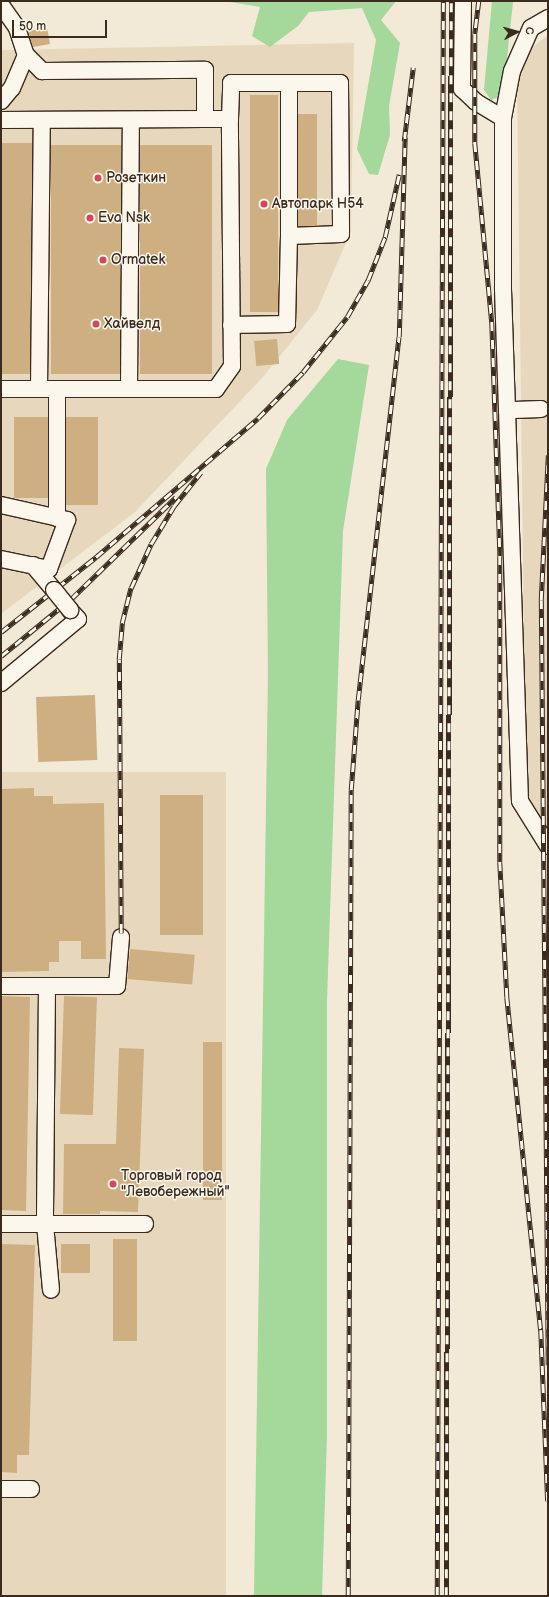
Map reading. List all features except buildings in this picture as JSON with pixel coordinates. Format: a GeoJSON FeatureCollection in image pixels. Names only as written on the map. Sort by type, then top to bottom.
{"type":"FeatureCollection","features":[{"type":"Feature","properties":{"kind":"lane"},"geometry":{"type":"LineString","coordinates":[[463,1],[462,89],[476,102],[503,118]]}},
{"type":"Feature","properties":{"kind":"lane"},"geometry":{"type":"LineString","coordinates":[[1,5],[17,28],[26,56],[42,71],[204,70],[205,119]]}},
{"type":"Feature","properties":{"kind":"lane"},"geometry":{"type":"LineString","coordinates":[[548,18],[531,28],[512,71],[503,118],[503,287],[520,801],[548,846]]}},
{"type":"Feature","properties":{"kind":"lane"},"geometry":{"type":"LineString","coordinates":[[1,101],[12,88],[26,56]]}},
{"type":"Feature","properties":{"kind":"lane"},"geometry":{"type":"LineString","coordinates":[[1,389],[216,389],[232,366],[231,83],[340,83],[341,234],[289,236]]}},
{"type":"Feature","properties":{"kind":"lane"},"geometry":{"type":"LineString","coordinates":[[232,325],[287,324],[289,236],[289,83]]}},
{"type":"Feature","properties":{"kind":"lane"},"geometry":{"type":"LineString","coordinates":[[1,120],[230,119]]}},
{"type":"Feature","properties":{"kind":"lane"},"geometry":{"type":"LineString","coordinates":[[39,389],[42,120]]}},
{"type":"Feature","properties":{"kind":"lane"},"geometry":{"type":"LineString","coordinates":[[129,389],[131,120]]}},
{"type":"Feature","properties":{"kind":"lane"},"geometry":{"type":"LineString","coordinates":[[57,389],[58,518]]}},
{"type":"Feature","properties":{"kind":"lane"},"geometry":{"type":"LineString","coordinates":[[507,410],[541,410]]}},
{"type":"Feature","properties":{"kind":"lane"},"geometry":{"type":"LineString","coordinates":[[1,505],[67,520],[49,569],[1,559]]}},
{"type":"Feature","properties":{"kind":"lane"},"geometry":{"type":"LineString","coordinates":[[1,683],[78,619],[33,566]]}},
{"type":"Feature","properties":{"kind":"lane"},"geometry":{"type":"LineString","coordinates":[[1,986],[117,986],[121,937]]}},
{"type":"Feature","properties":{"kind":"lane"},"geometry":{"type":"LineString","coordinates":[[47,986],[46,1224],[51,1290]]}},
{"type":"Feature","properties":{"kind":"lane"},"geometry":{"type":"LineString","coordinates":[[1,1224],[145,1224]]}},
{"type":"Feature","properties":{"kind":"lane"},"geometry":{"type":"LineString","coordinates":[[1,1489],[31,1489]]}},
{"type":"Feature","properties":{"kind":"shaded area"},"geometry":{"type":"Polygon","coordinates":[[[548,35],[548,831],[526,794],[517,81],[530,49],[548,35]]]}},
{"type":"Feature","properties":{"kind":"shaded area"},"geometry":{"type":"Polygon","coordinates":[[[354,43],[351,231],[317,310],[263,377],[135,512],[1,614],[1,50],[354,43]]]}},
{"type":"Feature","properties":{"kind":"shaded area","name":"Торговый город \"Левобережный\""},"geometry":{"type":"Polygon","coordinates":[[[1,772],[226,772],[226,1596],[1,1596],[1,772]]]}},
{"type":"Feature","properties":{"kind":"green space"},"geometry":{"type":"Polygon","coordinates":[[[224,1],[396,1],[381,20],[400,43],[389,106],[390,135],[378,175],[369,174],[357,149],[376,40],[362,8],[309,12],[298,26],[270,47],[252,36],[260,7],[224,1]]]}},
{"type":"Feature","properties":{"kind":"green space"},"geometry":{"type":"Polygon","coordinates":[[[492,1],[523,1],[513,2],[503,95],[491,100],[484,90],[492,1]]]}},
{"type":"Feature","properties":{"kind":"green space"},"geometry":{"type":"Polygon","coordinates":[[[338,359],[369,365],[343,531],[327,1001],[327,1435],[322,1596],[254,1596],[268,674],[266,469],[287,420],[338,359]]]}},
{"type":"Feature","properties":{"kind":"railway"},"geometry":{"type":"LineString","coordinates":[[437,1596],[443,1]]}},
{"type":"Feature","properties":{"kind":"railway"},"geometry":{"type":"LineString","coordinates":[[446,1596],[451,1]]}},
{"type":"Feature","properties":{"kind":"railway"},"geometry":{"type":"LineString","coordinates":[[479,1],[475,34],[475,143],[492,322],[500,556],[500,862],[507,997],[541,1330],[548,1501]]}},
{"type":"Feature","properties":{"kind":"railway"},"geometry":{"type":"LineString","coordinates":[[404,141],[413,68]]}},
{"type":"Feature","properties":{"kind":"railway"},"geometry":{"type":"LineString","coordinates":[[348,1596],[351,790],[358,700],[399,337],[405,137]]}},
{"type":"Feature","properties":{"kind":"railway"},"geometry":{"type":"LineString","coordinates":[[1,632],[96,557],[258,418],[303,372],[347,317],[368,280],[385,237],[399,175]]}},
{"type":"Feature","properties":{"kind":"railway"},"geometry":{"type":"LineString","coordinates":[[548,455],[541,600],[548,1365]]}},
{"type":"Feature","properties":{"kind":"railway"},"geometry":{"type":"LineString","coordinates":[[121,933],[119,659],[122,623],[131,588],[151,544],[174,506],[201,472]]}},
{"type":"Feature","properties":{"kind":"railway"},"geometry":{"type":"LineString","coordinates":[[1,656],[71,599],[176,497]]}},
{"type":"Feature","properties":{"kind":"place","name":"Розеткин"},"geometry":{"type":"Point","coordinates":[98,178]}},
{"type":"Feature","properties":{"kind":"place","name":"Автопарк Н54"},"geometry":{"type":"Point","coordinates":[264,204]}},
{"type":"Feature","properties":{"kind":"place","name":"Eva Nsk"},"geometry":{"type":"Point","coordinates":[90,218]}},
{"type":"Feature","properties":{"kind":"place","name":"Ormatek"},"geometry":{"type":"Point","coordinates":[103,260]}},
{"type":"Feature","properties":{"kind":"place","name":"Хайвелд"},"geometry":{"type":"Point","coordinates":[96,324]}},
{"type":"Feature","properties":{"kind":"place","name":"Торговый город \"Левобережный\""},"geometry":{"type":"Point","coordinates":[113,1184]}}]}
